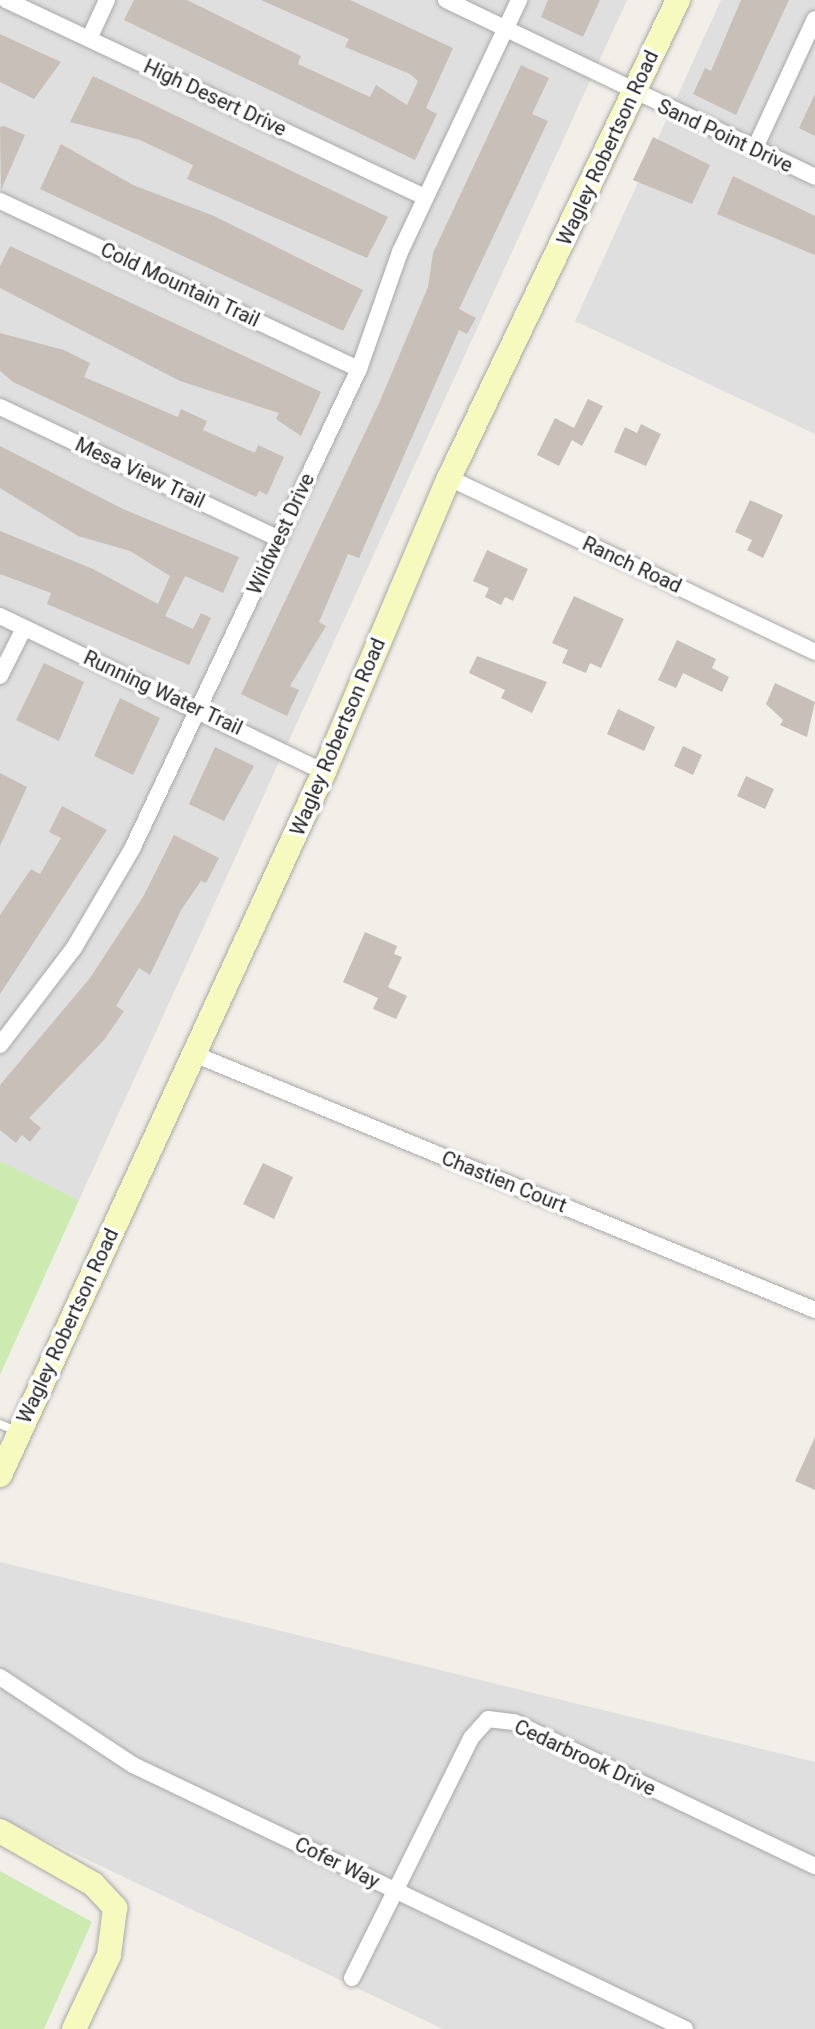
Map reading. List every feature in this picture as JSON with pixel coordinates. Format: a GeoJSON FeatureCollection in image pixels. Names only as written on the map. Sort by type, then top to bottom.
{"type":"FeatureCollection","features":[{"type":"Feature","properties":{"kind":"street","name":"High Desert Drive"},"geometry":{"type":"LineString","coordinates":[[6,0],[424,197]]}},
{"type":"Feature","properties":{"kind":"street"},"geometry":{"type":"LineString","coordinates":[[89,39],[107,0]]}},
{"type":"Feature","properties":{"kind":"street","name":"Sand Point Drive"},"geometry":{"type":"LineString","coordinates":[[446,0],[635,94],[815,177]]}},
{"type":"Feature","properties":{"kind":"street","name":"Wildwest Drive"},"geometry":{"type":"LineString","coordinates":[[0,1045],[105,899],[199,709],[359,369],[424,197],[519,0]]}},
{"type":"Feature","properties":{"kind":"street","name":"Wagley Robertson Road"},"geometry":{"type":"LineString","coordinates":[[0,1475],[10,1428],[194,1054],[324,772],[449,478],[678,0]]}},
{"type":"Feature","properties":{"kind":"street"},"geometry":{"type":"LineString","coordinates":[[755,148],[815,19]]}},
{"type":"Feature","properties":{"kind":"street","name":"Cold Mountain Trail"},"geometry":{"type":"LineString","coordinates":[[0,201],[359,369]]}},
{"type":"Feature","properties":{"kind":"street","name":"Mesa View Trail"},"geometry":{"type":"LineString","coordinates":[[0,407],[279,539]]}},
{"type":"Feature","properties":{"kind":"street","name":"Ranch Road"},"geometry":{"type":"LineString","coordinates":[[449,478],[815,652]]}},
{"type":"Feature","properties":{"kind":"street","name":"Running Water Trail"},"geometry":{"type":"LineString","coordinates":[[0,616],[199,709],[324,772]]}},
{"type":"Feature","properties":{"kind":"street"},"geometry":{"type":"LineString","coordinates":[[0,676],[24,628]]}},
{"type":"Feature","properties":{"kind":"street","name":"Chastien Court"},"geometry":{"type":"LineString","coordinates":[[194,1054],[815,1310]]}},
{"type":"Feature","properties":{"kind":"street","name":"Cofer Way"},"geometry":{"type":"LineString","coordinates":[[0,1677],[133,1765],[685,2029]]}},
{"type":"Feature","properties":{"kind":"street","name":"Cedarbrook Drive"},"geometry":{"type":"LineString","coordinates":[[352,1978],[471,1738],[488,1719],[514,1722],[815,1866]]}},
{"type":"Feature","properties":{"kind":"street"},"geometry":{"type":"LineString","coordinates":[[0,1831],[93,1884],[115,1908],[109,1955],[74,2029]]}},
{"type":"Feature","properties":{"kind":"shaded area"},"geometry":{"type":"Polygon","coordinates":[[[0,0],[627,0],[79,1200],[0,1161],[0,0]]]}},
{"type":"Feature","properties":{"kind":"shaded area"},"geometry":{"type":"Polygon","coordinates":[[[721,0],[815,0],[815,434],[575,321],[721,0]]]}},
{"type":"Feature","properties":{"kind":"shaded area"},"geometry":{"type":"Polygon","coordinates":[[[0,1562],[815,1762],[815,2029],[443,2029],[0,1818],[0,1562]]]}},
{"type":"Feature","properties":{"kind":"green space"},"geometry":{"type":"Polygon","coordinates":[[[0,1161],[79,1200],[0,1375],[0,1161]]]}},
{"type":"Feature","properties":{"kind":"green space"},"geometry":{"type":"Polygon","coordinates":[[[0,1871],[92,1922],[44,2029],[0,2029],[0,1871]]]}},
{"type":"Feature","properties":{"kind":"building"},"geometry":{"type":"Polygon","coordinates":[[[134,0],[187,0],[301,56],[298,64],[370,97],[376,85],[407,105],[418,81],[410,74],[345,47],[349,39],[261,0],[350,0],[453,48],[426,108],[437,114],[415,160],[124,20],[134,0]]]}},
{"type":"Feature","properties":{"kind":"building"},"geometry":{"type":"Polygon","coordinates":[[[548,0],[600,0],[583,37],[541,17],[548,0]]]}},
{"type":"Feature","properties":{"kind":"building"},"geometry":{"type":"Polygon","coordinates":[[[741,0],[789,0],[736,115],[693,94],[705,68],[711,71],[741,0]]]}},
{"type":"Feature","properties":{"kind":"building"},"geometry":{"type":"Polygon","coordinates":[[[0,34],[61,62],[34,99],[0,82],[0,34]]]}},
{"type":"Feature","properties":{"kind":"building"},"geometry":{"type":"Polygon","coordinates":[[[521,65],[549,78],[532,114],[548,121],[459,309],[476,318],[467,334],[459,330],[359,558],[348,554],[319,622],[326,626],[290,686],[299,690],[287,716],[241,694],[380,401],[428,287],[433,253],[521,65]]]}},
{"type":"Feature","properties":{"kind":"building"},"geometry":{"type":"Polygon","coordinates":[[[93,76],[388,217],[367,258],[187,179],[193,165],[140,140],[70,122],[93,76]]]}},
{"type":"Feature","properties":{"kind":"building"},"geometry":{"type":"Polygon","coordinates":[[[815,94],[815,136],[799,128],[815,94]]]}},
{"type":"Feature","properties":{"kind":"building"},"geometry":{"type":"Polygon","coordinates":[[[0,127],[25,135],[1,190],[0,127]]]}},
{"type":"Feature","properties":{"kind":"building"},"geometry":{"type":"Polygon","coordinates":[[[653,137],[710,165],[692,204],[633,180],[653,137]]]}},
{"type":"Feature","properties":{"kind":"building"},"geometry":{"type":"Polygon","coordinates":[[[61,144],[133,185],[214,216],[363,290],[343,331],[40,189],[61,144]]]}},
{"type":"Feature","properties":{"kind":"building"},"geometry":{"type":"Polygon","coordinates":[[[733,176],[815,216],[815,255],[717,214],[733,176]]]}},
{"type":"Feature","properties":{"kind":"building"},"geometry":{"type":"Polygon","coordinates":[[[10,246],[321,392],[301,436],[276,419],[279,413],[180,381],[0,288],[0,266],[10,246]]]}},
{"type":"Feature","properties":{"kind":"building"},"geometry":{"type":"Polygon","coordinates":[[[0,333],[64,350],[90,363],[84,377],[178,417],[181,409],[207,421],[203,430],[255,453],[258,445],[284,457],[267,495],[259,491],[256,497],[13,382],[0,371],[0,333]]]}},
{"type":"Feature","properties":{"kind":"building"},"geometry":{"type":"Polygon","coordinates":[[[588,399],[603,406],[582,446],[572,440],[559,466],[537,455],[555,418],[574,428],[588,399]]]}},
{"type":"Feature","properties":{"kind":"building"},"geometry":{"type":"Polygon","coordinates":[[[641,424],[661,434],[646,466],[614,452],[625,427],[637,433],[641,424]]]}},
{"type":"Feature","properties":{"kind":"building"},"geometry":{"type":"Polygon","coordinates":[[[0,446],[123,509],[239,557],[223,593],[185,576],[165,616],[193,629],[201,613],[211,618],[189,665],[47,604],[51,593],[0,574],[0,531],[93,569],[158,604],[170,576],[130,551],[78,536],[0,488],[0,446]]]}},
{"type":"Feature","properties":{"kind":"building"},"geometry":{"type":"Polygon","coordinates":[[[750,500],[783,515],[763,558],[747,550],[752,540],[735,532],[750,500]]]}},
{"type":"Feature","properties":{"kind":"building"},"geometry":{"type":"Polygon","coordinates":[[[487,550],[528,569],[513,601],[505,597],[501,605],[485,597],[489,588],[473,581],[487,550]]]}},
{"type":"Feature","properties":{"kind":"building"},"geometry":{"type":"Polygon","coordinates":[[[574,596],[624,619],[601,668],[590,663],[586,673],[562,663],[568,650],[552,643],[574,596]]]}},
{"type":"Feature","properties":{"kind":"building"},"geometry":{"type":"Polygon","coordinates":[[[677,640],[716,659],[712,668],[729,677],[722,692],[683,673],[676,688],[658,680],[677,640]]]}},
{"type":"Feature","properties":{"kind":"building"},"geometry":{"type":"Polygon","coordinates":[[[477,656],[547,682],[532,713],[501,698],[505,690],[469,673],[477,656]]]}},
{"type":"Feature","properties":{"kind":"building"},"geometry":{"type":"Polygon","coordinates":[[[44,663],[84,682],[59,741],[16,720],[44,663]]]}},
{"type":"Feature","properties":{"kind":"building"},"geometry":{"type":"Polygon","coordinates":[[[775,683],[815,702],[807,737],[780,725],[783,720],[766,704],[775,683]]]}},
{"type":"Feature","properties":{"kind":"building"},"geometry":{"type":"Polygon","coordinates":[[[120,698],[160,718],[133,775],[94,756],[120,698]]]}},
{"type":"Feature","properties":{"kind":"building"},"geometry":{"type":"Polygon","coordinates":[[[618,709],[655,727],[644,751],[607,734],[618,709]]]}},
{"type":"Feature","properties":{"kind":"building"},"geometry":{"type":"Polygon","coordinates":[[[683,746],[702,755],[693,775],[674,766],[683,746]]]}},
{"type":"Feature","properties":{"kind":"building"},"geometry":{"type":"Polygon","coordinates":[[[215,747],[254,766],[224,821],[189,804],[215,747]]]}},
{"type":"Feature","properties":{"kind":"building"},"geometry":{"type":"Polygon","coordinates":[[[0,773],[27,787],[0,846],[0,773]]]}},
{"type":"Feature","properties":{"kind":"building"},"geometry":{"type":"Polygon","coordinates":[[[746,776],[774,789],[765,809],[737,796],[746,776]]]}},
{"type":"Feature","properties":{"kind":"building"},"geometry":{"type":"Polygon","coordinates":[[[62,806],[107,830],[0,994],[0,915],[31,869],[40,874],[61,838],[49,832],[62,806]]]}},
{"type":"Feature","properties":{"kind":"building"},"geometry":{"type":"Polygon","coordinates":[[[174,835],[219,858],[206,883],[201,881],[181,910],[150,975],[139,968],[116,1006],[124,1011],[104,1040],[29,1118],[41,1128],[30,1142],[22,1135],[16,1143],[0,1130],[0,1085],[90,978],[143,897],[174,835]]]}},
{"type":"Feature","properties":{"kind":"building"},"geometry":{"type":"Polygon","coordinates":[[[365,932],[397,946],[394,954],[402,957],[388,987],[407,996],[396,1019],[373,1009],[378,998],[343,982],[365,932]]]}},
{"type":"Feature","properties":{"kind":"building"},"geometry":{"type":"Polygon","coordinates":[[[263,1163],[293,1177],[274,1219],[243,1204],[263,1163]]]}},
{"type":"Feature","properties":{"kind":"building"},"geometry":{"type":"Polygon","coordinates":[[[815,1437],[815,1490],[795,1481],[815,1437]]]}}]}
